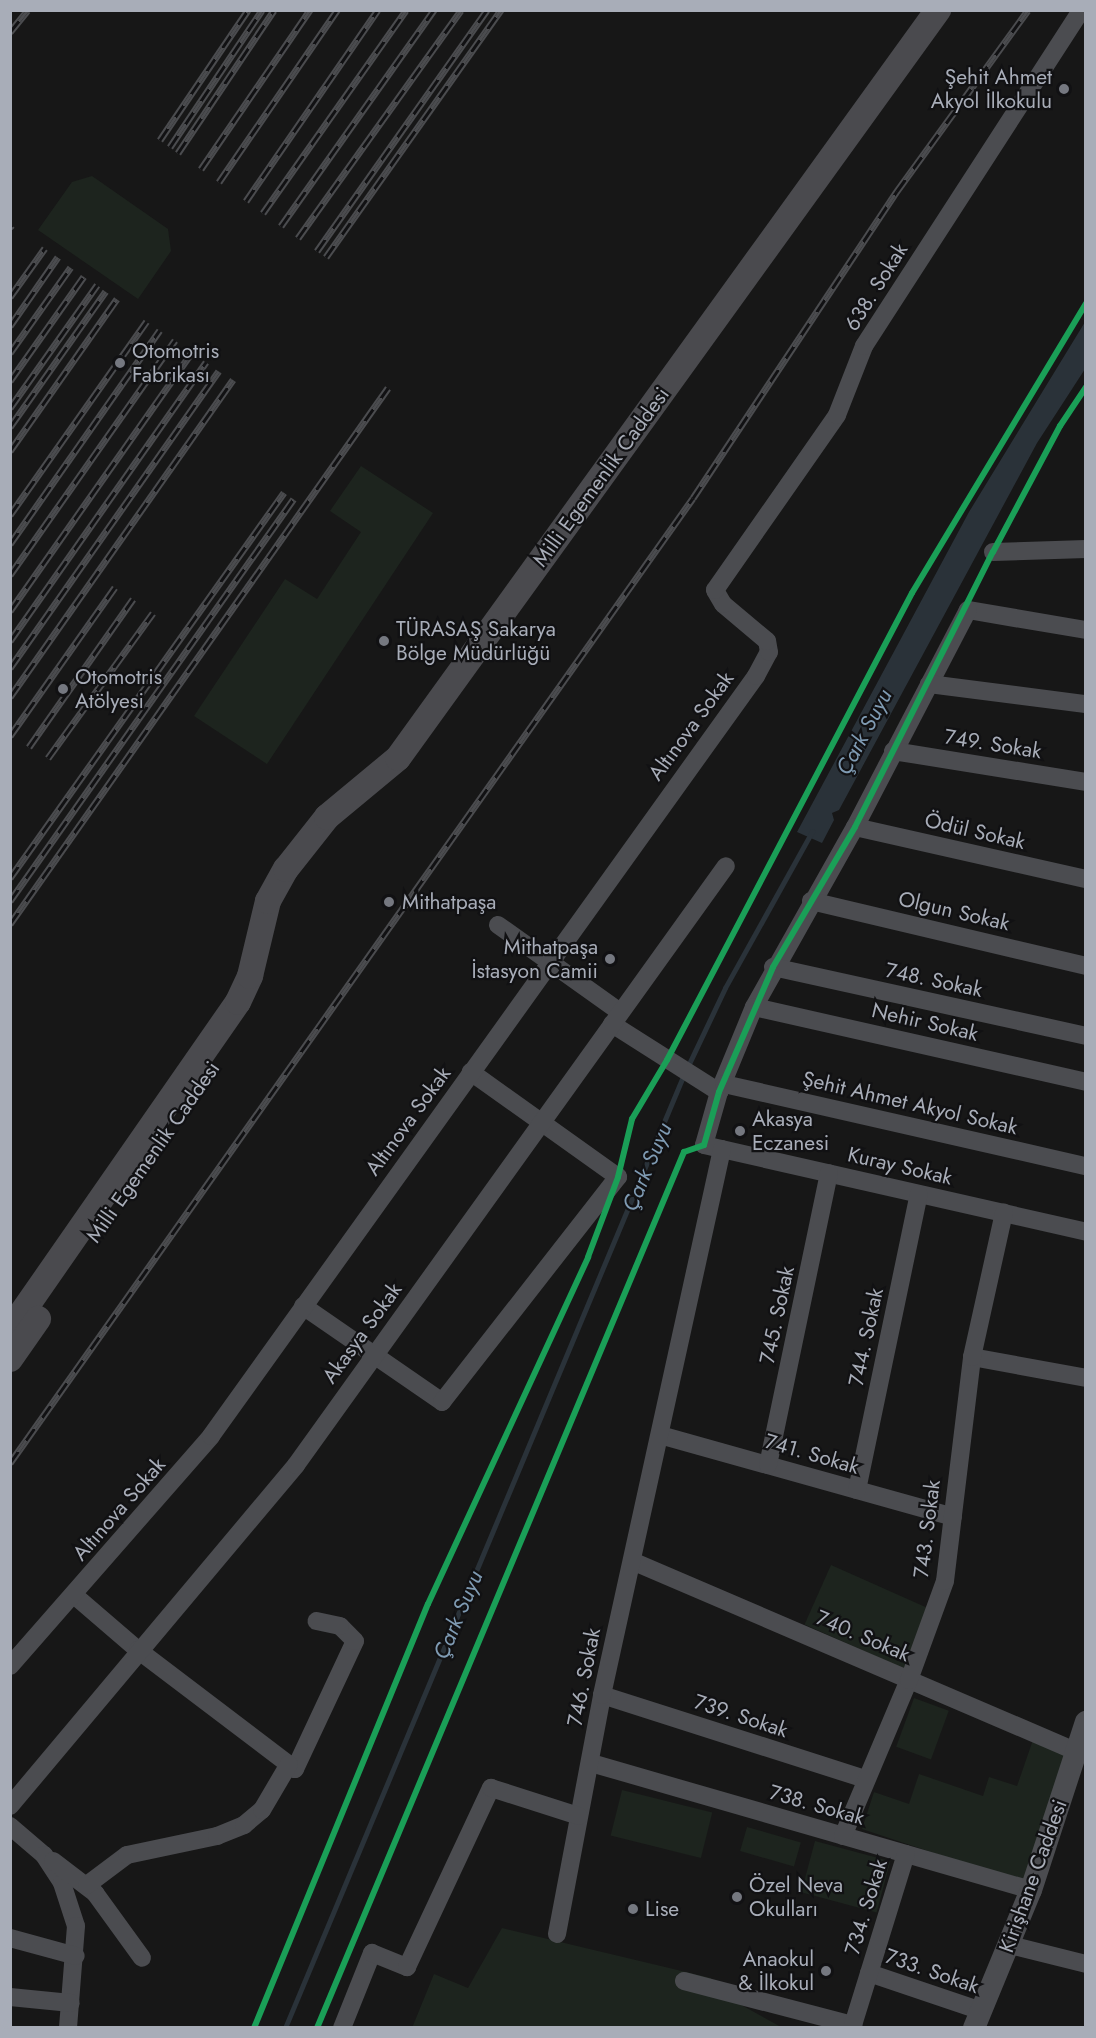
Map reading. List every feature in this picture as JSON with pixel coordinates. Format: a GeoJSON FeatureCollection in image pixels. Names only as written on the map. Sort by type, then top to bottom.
{"type":"FeatureCollection","features":[{"type":"Feature","properties":{"kind":"main road","name":"Milli Egemenlik Caddesi"},"geometry":{"type":"LineString","coordinates":[[10,1330],[238,1002],[250,976],[268,901],[286,869],[327,817],[398,758],[938,10]]}},
{"type":"Feature","properties":{"kind":"main road","name":"Milli Egemenlik Caddesi"},"geometry":{"type":"LineString","coordinates":[[10,1359],[250,1010],[261,983],[261,934]]}},
{"type":"Feature","properties":{"kind":"street","name":"638. Sokak"},"geometry":{"type":"LineString","coordinates":[[715,590],[837,415],[864,346],[1081,10]]}},
{"type":"Feature","properties":{"kind":"street"},"geometry":{"type":"LineString","coordinates":[[993,552],[1086,549]]}},
{"type":"Feature","properties":{"kind":"street","name":"Altınova Sokak"},"geometry":{"type":"LineString","coordinates":[[10,1666],[211,1436],[756,676],[769,652],[766,641],[723,604],[715,590]]}},
{"type":"Feature","properties":{"kind":"street"},"geometry":{"type":"LineString","coordinates":[[718,1088],[773,967],[855,827],[968,610],[1086,630]]}},
{"type":"Feature","properties":{"kind":"street"},"geometry":{"type":"LineString","coordinates":[[929,684],[1086,704]]}},
{"type":"Feature","properties":{"kind":"street","name":"749. Sokak"},"geometry":{"type":"LineString","coordinates":[[893,751],[1086,782]]}},
{"type":"Feature","properties":{"kind":"street","name":"Ödül Sokak"},"geometry":{"type":"LineString","coordinates":[[855,827],[1086,879]]}},
{"type":"Feature","properties":{"kind":"street","name":"Akasya Sokak"},"geometry":{"type":"LineString","coordinates":[[10,1806],[138,1650],[296,1465],[542,1119],[726,866]]}},
{"type":"Feature","properties":{"kind":"street","name":"Olgun Sokak"},"geometry":{"type":"LineString","coordinates":[[811,901],[1086,966]]}},
{"type":"Feature","properties":{"kind":"street","name":"Şehit Ahmet Akyol Sokak"},"geometry":{"type":"LineString","coordinates":[[498,925],[551,960],[616,1018],[674,1065],[718,1088],[1086,1166]]}},
{"type":"Feature","properties":{"kind":"street","name":"748. Sokak"},"geometry":{"type":"LineString","coordinates":[[773,967],[1086,1036]]}},
{"type":"Feature","properties":{"kind":"street","name":"Nehir Sokak"},"geometry":{"type":"LineString","coordinates":[[754,1007],[1086,1082]]}},
{"type":"Feature","properties":{"kind":"street"},"geometry":{"type":"LineString","coordinates":[[303,1306],[373,1357],[442,1402],[618,1177],[542,1119],[471,1072]]}},
{"type":"Feature","properties":{"kind":"street","name":"Kuray Sokak"},"geometry":{"type":"LineString","coordinates":[[718,1088],[704,1145],[1086,1232]]}},
{"type":"Feature","properties":{"kind":"street","name":"746. Sokak"},"geometry":{"type":"LineString","coordinates":[[557,1934],[602,1695],[722,1149]]}},
{"type":"Feature","properties":{"kind":"street","name":"745. Sokak"},"geometry":{"type":"LineString","coordinates":[[768,1465],[829,1173]]}},
{"type":"Feature","properties":{"kind":"street","name":"744. Sokak"},"geometry":{"type":"LineString","coordinates":[[857,1490],[919,1194]]}},
{"type":"Feature","properties":{"kind":"street","name":"743. Sokak"},"geometry":{"type":"LineString","coordinates":[[843,1836],[909,1680],[945,1581],[972,1357],[1004,1213]]}},
{"type":"Feature","properties":{"kind":"street"},"geometry":{"type":"LineString","coordinates":[[972,1357],[1086,1378]]}},
{"type":"Feature","properties":{"kind":"street","name":"741. Sokak"},"geometry":{"type":"LineString","coordinates":[[660,1435],[953,1517]]}},
{"type":"Feature","properties":{"kind":"street","name":"740. Sokak"},"geometry":{"type":"LineString","coordinates":[[632,1561],[1077,1752]]}},
{"type":"Feature","properties":{"kind":"street"},"geometry":{"type":"LineString","coordinates":[[74,1595],[138,1650],[295,1769],[355,1641],[340,1626],[317,1621]]}},
{"type":"Feature","properties":{"kind":"street","name":"739. Sokak"},"geometry":{"type":"LineString","coordinates":[[602,1695],[866,1779]]}},
{"type":"Feature","properties":{"kind":"street","name":"Kirişhane Caddesi"},"geometry":{"type":"LineString","coordinates":[[978,2019],[1010,1946],[1031,1890],[1086,1722]]}},
{"type":"Feature","properties":{"kind":"street","name":"738. Sokak"},"geometry":{"type":"LineString","coordinates":[[591,1763],[1031,1890]]}},
{"type":"Feature","properties":{"kind":"street"},"geometry":{"type":"LineString","coordinates":[[87,1884],[127,1855],[217,1836],[244,1825],[262,1810],[289,1764]]}},
{"type":"Feature","properties":{"kind":"street"},"geometry":{"type":"LineString","coordinates":[[342,2028],[372,1953],[407,1967],[491,1788],[579,1816]]}},
{"type":"Feature","properties":{"kind":"street"},"geometry":{"type":"LineString","coordinates":[[10,1826],[44,1855],[87,1884],[142,1959]]}},
{"type":"Feature","properties":{"kind":"street","name":"734. Sokak"},"geometry":{"type":"LineString","coordinates":[[684,1981],[853,2025],[906,1854]]}},
{"type":"Feature","properties":{"kind":"street"},"geometry":{"type":"LineString","coordinates":[[44,1855],[62,1883],[76,1926],[76,1956],[68,2028]]}},
{"type":"Feature","properties":{"kind":"street"},"geometry":{"type":"LineString","coordinates":[[10,1938],[76,1956]]}},
{"type":"Feature","properties":{"kind":"street"},"geometry":{"type":"LineString","coordinates":[[1010,1946],[1086,1964]]}},
{"type":"Feature","properties":{"kind":"street","name":"733. Sokak"},"geometry":{"type":"LineString","coordinates":[[869,1973],[978,2019]]}},
{"type":"Feature","properties":{"kind":"street"},"geometry":{"type":"LineString","coordinates":[[10,1997],[71,2003]]}},
{"type":"Feature","properties":{"kind":"shaded area"},"geometry":{"type":"Polygon","coordinates":[[[92,176],[168,229],[171,251],[138,299],[38,230],[72,182],[92,176]]]}},
{"type":"Feature","properties":{"kind":"shaded area"},"geometry":{"type":"Polygon","coordinates":[[[361,466],[433,513],[267,764],[194,716],[285,579],[317,599],[361,532],[330,511],[361,466]]]}},
{"type":"Feature","properties":{"kind":"shaded area"},"geometry":{"type":"Polygon","coordinates":[[[831,1565],[933,1611],[907,1670],[805,1624],[831,1565]]]}},
{"type":"Feature","properties":{"kind":"shaded area"},"geometry":{"type":"Polygon","coordinates":[[[914,1698],[949,1711],[931,1760],[896,1747],[914,1698]]]}},
{"type":"Feature","properties":{"kind":"shaded area"},"geometry":{"type":"Polygon","coordinates":[[[1034,1737],[1072,1750],[1027,1884],[862,1829],[874,1792],[909,1804],[919,1774],[983,1796],[989,1777],[1017,1786],[1034,1737]]]}},
{"type":"Feature","properties":{"kind":"shaded area"},"geometry":{"type":"Polygon","coordinates":[[[622,1790],[712,1812],[701,1858],[611,1836],[622,1790]]]}},
{"type":"Feature","properties":{"kind":"shaded area"},"geometry":{"type":"Polygon","coordinates":[[[747,1827],[801,1842],[794,1866],[740,1851],[747,1827]]]}},
{"type":"Feature","properties":{"kind":"shaded area"},"geometry":{"type":"Polygon","coordinates":[[[815,1841],[890,1861],[877,1912],[801,1892],[815,1841]]]}},
{"type":"Feature","properties":{"kind":"shaded area"},"geometry":{"type":"Polygon","coordinates":[[[502,1928],[711,1978],[716,1991],[781,2027],[412,2028],[434,1974],[468,1988],[502,1928]]]}},
{"type":"Feature","properties":{"kind":"water"},"geometry":{"type":"Polygon","coordinates":[[[1085,322],[1085,369],[1037,443],[839,810],[832,813],[834,820],[822,843],[797,832],[969,512],[1085,322]]]}},
{"type":"Feature","properties":{"kind":"waterway","name":"Çark Suyu"},"geometry":{"type":"LineString","coordinates":[[688,1066],[725,988],[812,832]]}},
{"type":"Feature","properties":{"kind":"waterway","name":"Çark Suyu"},"geometry":{"type":"LineString","coordinates":[[285,2028],[684,1074]]}},
{"type":"Feature","properties":{"kind":"railway"},"geometry":{"type":"LineString","coordinates":[[10,32],[28,10]]}},
{"type":"Feature","properties":{"kind":"railway"},"geometry":{"type":"LineString","coordinates":[[160,140],[248,10]]}},
{"type":"Feature","properties":{"kind":"railway"},"geometry":{"type":"LineString","coordinates":[[170,147],[262,10]]}},
{"type":"Feature","properties":{"kind":"railway"},"geometry":{"type":"LineString","coordinates":[[178,153],[274,10]]}},
{"type":"Feature","properties":{"kind":"railway"},"geometry":{"type":"LineString","coordinates":[[201,169],[310,10]]}},
{"type":"Feature","properties":{"kind":"railway"},"geometry":{"type":"LineString","coordinates":[[219,182],[337,10]]}},
{"type":"Feature","properties":{"kind":"railway"},"geometry":{"type":"LineString","coordinates":[[246,201],[378,10]]}},
{"type":"Feature","properties":{"kind":"railway"},"geometry":{"type":"LineString","coordinates":[[263,213],[406,10]]}},
{"type":"Feature","properties":{"kind":"railway"},"geometry":{"type":"LineString","coordinates":[[281,226],[434,10]]}},
{"type":"Feature","properties":{"kind":"railway"},"geometry":{"type":"LineString","coordinates":[[298,238],[461,10]]}},
{"type":"Feature","properties":{"kind":"railway"},"geometry":{"type":"LineString","coordinates":[[317,251],[487,10]]}},
{"type":"Feature","properties":{"kind":"railway"},"geometry":{"type":"LineString","coordinates":[[326,257],[501,10]]}},
{"type":"Feature","properties":{"kind":"railway"},"geometry":{"type":"LineString","coordinates":[[10,1463],[693,498],[897,191],[1028,10]]}},
{"type":"Feature","properties":{"kind":"railway"},"geometry":{"type":"LineString","coordinates":[[10,297],[45,248]]}},
{"type":"Feature","properties":{"kind":"railway"},"geometry":{"type":"LineString","coordinates":[[10,326],[58,257]]}},
{"type":"Feature","properties":{"kind":"railway"},"geometry":{"type":"LineString","coordinates":[[10,353],[71,267]]}},
{"type":"Feature","properties":{"kind":"railway"},"geometry":{"type":"LineString","coordinates":[[10,381],[84,276]]}},
{"type":"Feature","properties":{"kind":"railway"},"geometry":{"type":"LineString","coordinates":[[10,408],[97,285]]}},
{"type":"Feature","properties":{"kind":"railway"},"geometry":{"type":"LineString","coordinates":[[10,427],[106,291]]}},
{"type":"Feature","properties":{"kind":"railway"},"geometry":{"type":"LineString","coordinates":[[10,451],[117,299]]}},
{"type":"Feature","properties":{"kind":"railway"},"geometry":{"type":"LineString","coordinates":[[10,515],[147,321]]}},
{"type":"Feature","properties":{"kind":"railway"},"geometry":{"type":"LineString","coordinates":[[10,544],[160,330]]}},
{"type":"Feature","properties":{"kind":"railway"},"geometry":{"type":"LineString","coordinates":[[10,575],[175,340]]}},
{"type":"Feature","properties":{"kind":"railway"},"geometry":{"type":"LineString","coordinates":[[10,611],[192,352]]}},
{"type":"Feature","properties":{"kind":"railway"},"geometry":{"type":"LineString","coordinates":[[10,641],[206,362]]}},
{"type":"Feature","properties":{"kind":"railway"},"geometry":{"type":"LineString","coordinates":[[10,668],[219,371]]}},
{"type":"Feature","properties":{"kind":"railway"},"geometry":{"type":"LineString","coordinates":[[10,697],[233,380]]}},
{"type":"Feature","properties":{"kind":"railway"},"geometry":{"type":"LineString","coordinates":[[10,924],[388,388]]}},
{"type":"Feature","properties":{"kind":"railway"},"geometry":{"type":"LineString","coordinates":[[10,878],[284,493]]}},
{"type":"Feature","properties":{"kind":"railway"},"geometry":{"type":"LineString","coordinates":[[10,901],[294,499]]}},
{"type":"Feature","properties":{"kind":"railway"},"geometry":{"type":"LineString","coordinates":[[10,736],[115,587]]}},
{"type":"Feature","properties":{"kind":"railway"},"geometry":{"type":"LineString","coordinates":[[29,747],[133,599]]}},
{"type":"Feature","properties":{"kind":"railway"},"geometry":{"type":"LineString","coordinates":[[48,758],[153,613]]}},
{"type":"Feature","properties":{"kind":"cycle path"},"geometry":{"type":"LineString","coordinates":[[254,2028],[428,1604],[588,1257],[618,1177],[632,1119],[667,1060],[912,593],[1086,303]]}},
{"type":"Feature","properties":{"kind":"cycle path"},"geometry":{"type":"LineString","coordinates":[[317,2028],[684,1152],[704,1145],[719,1092],[773,967],[855,827],[993,552],[1060,426],[1086,387]]}},
{"type":"Feature","properties":{"kind":"place","name":"Şehit Ahmet Akyol İlkokulu"},"geometry":{"type":"Point","coordinates":[1064,89]}},
{"type":"Feature","properties":{"kind":"place","name":"Otomotris Fabrikası"},"geometry":{"type":"Point","coordinates":[120,363]}},
{"type":"Feature","properties":{"kind":"place","name":"TÜRASAŞ Sakarya Bölge Müdürlüğü"},"geometry":{"type":"Point","coordinates":[384,641]}},
{"type":"Feature","properties":{"kind":"place","name":"Otomotris Atölyesi"},"geometry":{"type":"Point","coordinates":[63,689]}},
{"type":"Feature","properties":{"kind":"place","name":"Mithatpaşa"},"geometry":{"type":"Point","coordinates":[389,902]}},
{"type":"Feature","properties":{"kind":"place","name":"Mithatpaşa İstasyon Camii"},"geometry":{"type":"Point","coordinates":[610,959]}},
{"type":"Feature","properties":{"kind":"place","name":"Akasya Eczanesi"},"geometry":{"type":"Point","coordinates":[740,1131]}},
{"type":"Feature","properties":{"kind":"place","name":"Özel Neva Okulları"},"geometry":{"type":"Point","coordinates":[737,1897]}},
{"type":"Feature","properties":{"kind":"place","name":"Lise"},"geometry":{"type":"Point","coordinates":[633,1909]}},
{"type":"Feature","properties":{"kind":"place","name":"Anaokul & İlkokul"},"geometry":{"type":"Point","coordinates":[826,1971]}}]}
